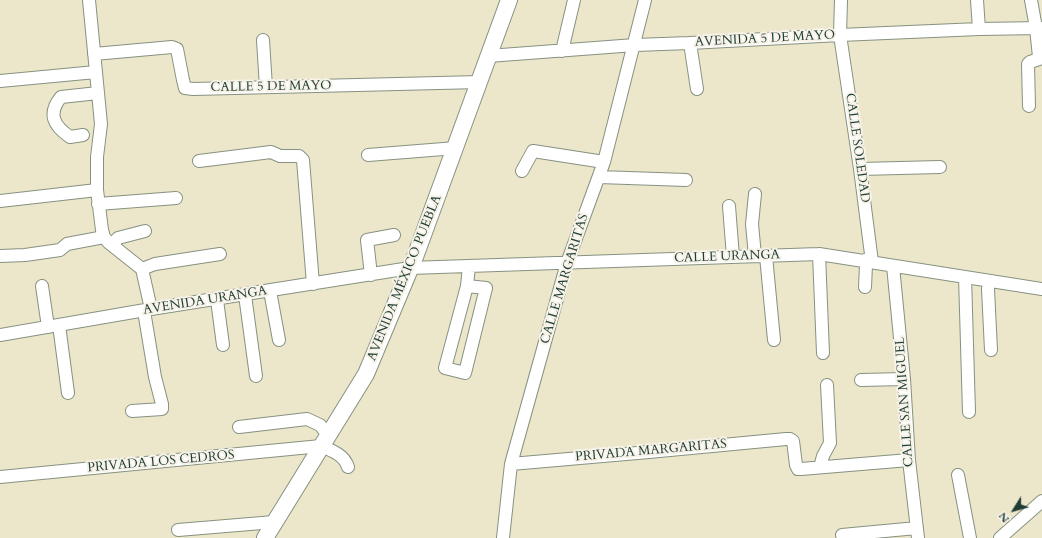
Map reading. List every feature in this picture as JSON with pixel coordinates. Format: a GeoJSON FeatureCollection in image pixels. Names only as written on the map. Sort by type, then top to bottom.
{"type":"FeatureCollection","features":[{"type":"Feature","properties":{"kind":"main road","name":"AVENIDA MÉXICO PUEBLA"},"geometry":{"type":"LineString","coordinates":[[265,538],[366,374],[410,268],[456,148],[509,0]]}},
{"type":"Feature","properties":{"kind":"street"},"geometry":{"type":"LineString","coordinates":[[89,0],[101,124],[97,157],[97,190],[101,223],[108,241],[142,269],[154,377],[162,404],[162,408],[132,411]]}},
{"type":"Feature","properties":{"kind":"street"},"geometry":{"type":"LineString","coordinates":[[562,51],[574,0]]}},
{"type":"Feature","properties":{"kind":"street","name":"CALLE MARGARITAS"},"geometry":{"type":"LineString","coordinates":[[503,538],[511,464],[567,263],[604,162],[635,45],[645,0]]}},
{"type":"Feature","properties":{"kind":"street","name":"CALLE SOLEDAD"},"geometry":{"type":"LineString","coordinates":[[841,0],[840,35],[860,169],[868,261],[866,265],[865,287]]}},
{"type":"Feature","properties":{"kind":"street"},"geometry":{"type":"LineString","coordinates":[[976,0],[979,29]]}},
{"type":"Feature","properties":{"kind":"street"},"geometry":{"type":"LineString","coordinates":[[1029,106],[1028,64],[1039,59],[1039,28],[1031,0]]}},
{"type":"Feature","properties":{"kind":"street","name":"AVENIDA 5 DE MAYO"},"geometry":{"type":"LineString","coordinates":[[488,56],[635,45],[979,29],[1039,28]]}},
{"type":"Feature","properties":{"kind":"street"},"geometry":{"type":"LineString","coordinates":[[263,40],[266,87]]}},
{"type":"Feature","properties":{"kind":"street"},"geometry":{"type":"LineString","coordinates":[[690,43],[697,89]]}},
{"type":"Feature","properties":{"kind":"street","name":"CALLE 5 DE MAYO"},"geometry":{"type":"LineString","coordinates":[[94,54],[172,47],[177,49],[186,88],[193,89],[480,82]]}},
{"type":"Feature","properties":{"kind":"street"},"geometry":{"type":"LineString","coordinates":[[0,81],[96,72]]}},
{"type":"Feature","properties":{"kind":"street"},"geometry":{"type":"LineString","coordinates":[[83,136],[70,137],[60,130],[53,114],[55,104],[60,97],[98,93]]}},
{"type":"Feature","properties":{"kind":"street"},"geometry":{"type":"LineString","coordinates":[[368,155],[456,148]]}},
{"type":"Feature","properties":{"kind":"street"},"geometry":{"type":"LineString","coordinates":[[522,171],[533,151],[604,162]]}},
{"type":"Feature","properties":{"kind":"street"},"geometry":{"type":"LineString","coordinates":[[199,161],[271,152],[280,156],[299,156],[303,160],[313,284]]}},
{"type":"Feature","properties":{"kind":"street"},"geometry":{"type":"LineString","coordinates":[[860,169],[940,167]]}},
{"type":"Feature","properties":{"kind":"street"},"geometry":{"type":"LineString","coordinates":[[599,177],[686,180]]}},
{"type":"Feature","properties":{"kind":"street"},"geometry":{"type":"LineString","coordinates":[[0,201],[97,190]]}},
{"type":"Feature","properties":{"kind":"street"},"geometry":{"type":"LineString","coordinates":[[754,194],[752,224],[761,256],[774,340]]}},
{"type":"Feature","properties":{"kind":"street"},"geometry":{"type":"LineString","coordinates":[[98,204],[176,198]]}},
{"type":"Feature","properties":{"kind":"street"},"geometry":{"type":"LineString","coordinates":[[729,206],[733,257]]}},
{"type":"Feature","properties":{"kind":"street"},"geometry":{"type":"LineString","coordinates":[[0,256],[25,255],[60,250],[67,244],[108,241],[145,231]]}},
{"type":"Feature","properties":{"kind":"street"},"geometry":{"type":"LineString","coordinates":[[372,274],[367,240],[394,234]]}},
{"type":"Feature","properties":{"kind":"street"},"geometry":{"type":"LineString","coordinates":[[142,269],[155,264],[220,254]]}},
{"type":"Feature","properties":{"kind":"street"},"geometry":{"type":"LineString","coordinates":[[818,254],[823,353]]}},
{"type":"Feature","properties":{"kind":"street","name":"CALLE URANGA"},"geometry":{"type":"LineString","coordinates":[[410,268],[818,254],[1042,289]]}},
{"type":"Feature","properties":{"kind":"street"},"geometry":{"type":"LineString","coordinates":[[467,286],[486,288],[465,373],[446,368],[467,286],[469,266]]}},
{"type":"Feature","properties":{"kind":"street","name":"CALLE SAN MIGUEL"},"geometry":{"type":"LineString","coordinates":[[893,266],[904,379],[909,460],[917,533]]}},
{"type":"Feature","properties":{"kind":"street","name":"AVENIDA URANGA"},"geometry":{"type":"LineString","coordinates":[[0,335],[410,268]]}},
{"type":"Feature","properties":{"kind":"street"},"geometry":{"type":"LineString","coordinates":[[965,277],[969,412]]}},
{"type":"Feature","properties":{"kind":"street"},"geometry":{"type":"LineString","coordinates":[[988,281],[991,350]]}},
{"type":"Feature","properties":{"kind":"street"},"geometry":{"type":"LineString","coordinates":[[42,286],[53,326],[68,393]]}},
{"type":"Feature","properties":{"kind":"street"},"geometry":{"type":"LineString","coordinates":[[270,291],[279,340]]}},
{"type":"Feature","properties":{"kind":"street"},"geometry":{"type":"LineString","coordinates":[[245,295],[256,376]]}},
{"type":"Feature","properties":{"kind":"street"},"geometry":{"type":"LineString","coordinates":[[217,300],[223,345]]}},
{"type":"Feature","properties":{"kind":"street"},"geometry":{"type":"LineString","coordinates":[[861,380],[904,379]]}},
{"type":"Feature","properties":{"kind":"street"},"geometry":{"type":"LineString","coordinates":[[827,385],[830,443],[823,456],[820,467],[909,460]]}},
{"type":"Feature","properties":{"kind":"street"},"geometry":{"type":"LineString","coordinates":[[239,427],[308,419],[320,425],[325,441],[346,461],[348,467]]}},
{"type":"Feature","properties":{"kind":"street","name":"PRIVADA MARGARITAS"},"geometry":{"type":"LineString","coordinates":[[511,464],[790,439],[793,441],[796,465],[798,469],[820,467]]}},
{"type":"Feature","properties":{"kind":"street","name":"PRIVADA LOS CEDROS"},"geometry":{"type":"LineString","coordinates":[[0,477],[325,441]]}},
{"type":"Feature","properties":{"kind":"street"},"geometry":{"type":"LineString","coordinates":[[958,475],[970,538]]}},
{"type":"Feature","properties":{"kind":"street"},"geometry":{"type":"LineString","coordinates":[[1007,535],[1042,501]]}},
{"type":"Feature","properties":{"kind":"street"},"geometry":{"type":"LineString","coordinates":[[178,530],[274,522]]}},
{"type":"Feature","properties":{"kind":"street"},"geometry":{"type":"LineString","coordinates":[[842,535],[917,533]]}}]}
